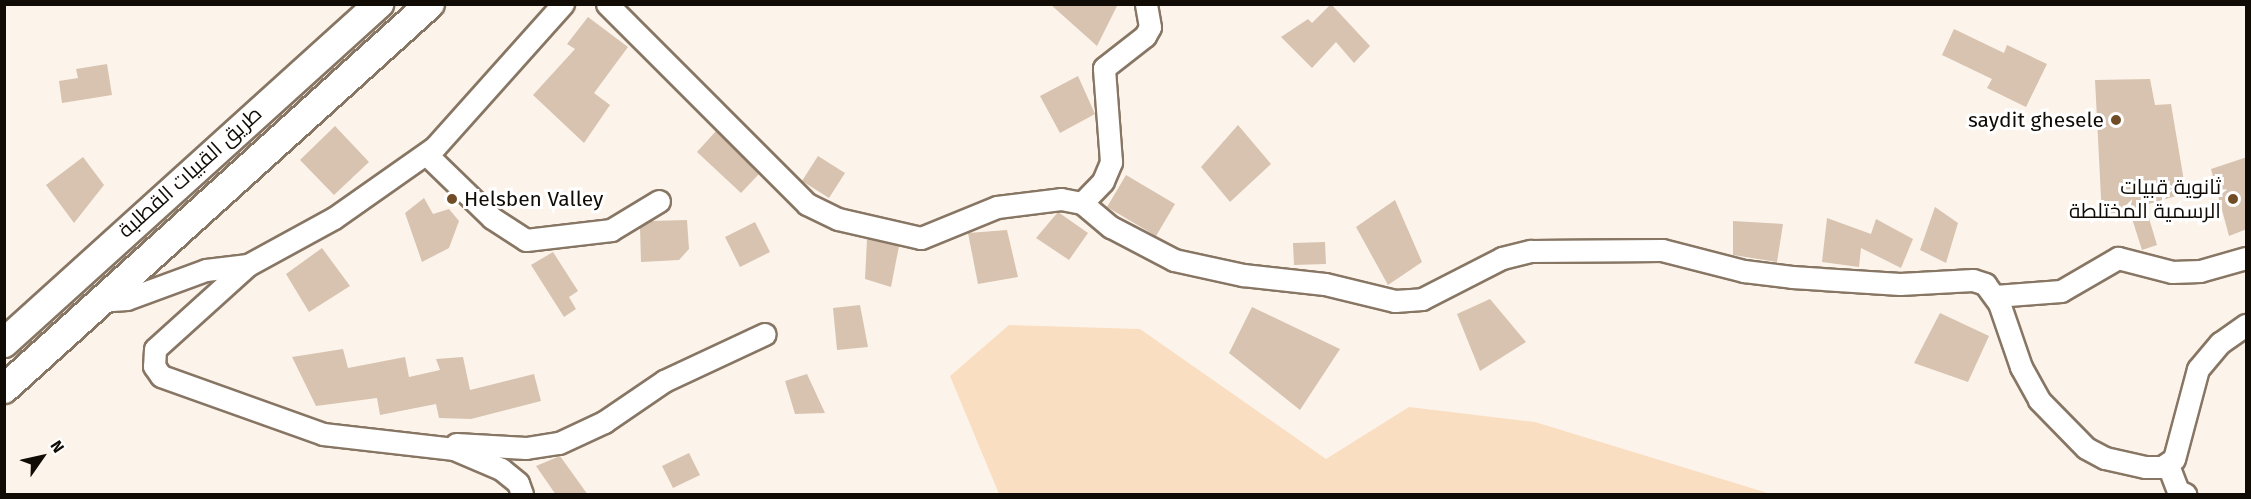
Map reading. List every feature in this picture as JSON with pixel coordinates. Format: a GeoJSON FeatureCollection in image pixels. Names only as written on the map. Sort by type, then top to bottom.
{"type":"FeatureCollection","features":[{"type":"Feature","properties":{"kind":"main road","name":"طريق القبيات القطلبة"},"geometry":{"type":"LineString","coordinates":[[4,343],[379,4]]}},
{"type":"Feature","properties":{"kind":"main road"},"geometry":{"type":"LineString","coordinates":[[4,388],[97,301],[430,4]]}},
{"type":"Feature","properties":{"kind":"street"},"geometry":{"type":"LineString","coordinates":[[563,4],[467,116],[426,154],[334,218],[248,265],[159,343],[153,359],[161,376],[323,434],[432,443],[526,447],[559,443],[604,422],[664,381],[765,334]]}},
{"type":"Feature","properties":{"kind":"street"},"geometry":{"type":"LineString","coordinates":[[607,4],[807,204],[831,216],[921,238],[997,207],[1038,199],[1082,203],[1111,227],[1174,260],[1243,275],[1325,284],[1395,301],[1422,299],[1517,254],[1640,249],[1792,277],[1900,284],[1973,280],[1985,284],[1995,296],[2030,386],[2074,437],[2104,458],[2145,467],[2168,465],[2178,453],[2182,422],[2198,369],[2220,343],[2247,325]]}},
{"type":"Feature","properties":{"kind":"street"},"geometry":{"type":"LineString","coordinates":[[1082,203],[1103,181],[1111,162],[1104,68],[1145,36],[1150,27],[1146,4]]}},
{"type":"Feature","properties":{"kind":"street"},"geometry":{"type":"LineString","coordinates":[[426,154],[492,218],[526,240],[611,230],[659,201]]}},
{"type":"Feature","properties":{"kind":"street"},"geometry":{"type":"LineString","coordinates":[[1995,296],[2061,291],[2118,258],[2172,272],[2208,270],[2247,258]]}},
{"type":"Feature","properties":{"kind":"street"},"geometry":{"type":"LineString","coordinates":[[97,301],[127,299],[206,270],[248,265]]}},
{"type":"Feature","properties":{"kind":"street"},"geometry":{"type":"LineString","coordinates":[[432,443],[501,469],[518,483],[522,495]]}},
{"type":"Feature","properties":{"kind":"street"},"geometry":{"type":"LineString","coordinates":[[2168,465],[2179,493]]}},
{"type":"Feature","properties":{"kind":"shaded area"},"geometry":{"type":"Polygon","coordinates":[[[1009,325],[1140,329],[1326,459],[1409,407],[1535,422],[1771,494],[999,494],[950,376],[1009,325]]]}},
{"type":"Feature","properties":{"kind":"building"},"geometry":{"type":"Polygon","coordinates":[[[1050,4],[1118,4],[1097,46],[1050,4]]]}},
{"type":"Feature","properties":{"kind":"building"},"geometry":{"type":"Polygon","coordinates":[[[1331,4],[1370,46],[1354,63],[1336,42],[1312,68],[1281,37],[1308,19],[1312,23],[1331,4]]]}},
{"type":"Feature","properties":{"kind":"building"},"geometry":{"type":"Polygon","coordinates":[[[588,17],[628,47],[594,93],[610,105],[584,143],[533,95],[575,49],[567,44],[588,17]]]}},
{"type":"Feature","properties":{"kind":"building"},"geometry":{"type":"Polygon","coordinates":[[[1954,29],[2004,53],[2007,45],[2047,64],[2026,107],[1987,88],[1992,79],[1942,55],[1954,29]]]}},
{"type":"Feature","properties":{"kind":"building"},"geometry":{"type":"Polygon","coordinates":[[[107,64],[112,95],[62,103],[59,81],[78,78],[76,69],[107,64]]]}},
{"type":"Feature","properties":{"kind":"building"},"geometry":{"type":"Polygon","coordinates":[[[1078,76],[1095,114],[1060,133],[1040,96],[1078,76]]]}},
{"type":"Feature","properties":{"kind":"building"},"geometry":{"type":"Polygon","coordinates":[[[2150,79],[2155,105],[2171,104],[2186,193],[2145,205],[2157,245],[2142,250],[2129,209],[2102,217],[2095,80],[2150,79]]]}},
{"type":"Feature","properties":{"kind":"building"},"geometry":{"type":"Polygon","coordinates":[[[1238,125],[1271,164],[1230,202],[1201,167],[1238,125]]]}},
{"type":"Feature","properties":{"kind":"building"},"geometry":{"type":"Polygon","coordinates":[[[335,126],[369,162],[334,195],[300,160],[335,126]]]}},
{"type":"Feature","properties":{"kind":"building"},"geometry":{"type":"Polygon","coordinates":[[[716,131],[759,174],[741,193],[697,152],[716,131]]]}},
{"type":"Feature","properties":{"kind":"building"},"geometry":{"type":"Polygon","coordinates":[[[818,156],[845,173],[829,198],[802,181],[818,156]]]}},
{"type":"Feature","properties":{"kind":"building"},"geometry":{"type":"Polygon","coordinates":[[[83,157],[104,185],[74,223],[46,185],[83,157]]]}},
{"type":"Feature","properties":{"kind":"building","name":"ثانوية قبيات الرسمية المختلطة"},"geometry":{"type":"Polygon","coordinates":[[[2247,157],[2247,229],[2229,236],[2211,169],[2247,157]]]}},
{"type":"Feature","properties":{"kind":"building"},"geometry":{"type":"Polygon","coordinates":[[[1126,175],[1175,204],[1156,236],[1107,207],[1126,175]]]}},
{"type":"Feature","properties":{"kind":"building"},"geometry":{"type":"Polygon","coordinates":[[[424,198],[433,214],[449,209],[459,221],[449,248],[422,262],[405,213],[424,198]]]}},
{"type":"Feature","properties":{"kind":"building"},"geometry":{"type":"Polygon","coordinates":[[[1395,200],[1422,262],[1388,285],[1356,227],[1395,200]]]}},
{"type":"Feature","properties":{"kind":"building"},"geometry":{"type":"Polygon","coordinates":[[[1935,207],[1958,223],[1946,263],[1920,250],[1935,207]]]}},
{"type":"Feature","properties":{"kind":"building"},"geometry":{"type":"Polygon","coordinates":[[[1058,212],[1088,233],[1069,260],[1036,238],[1058,212]]]}},
{"type":"Feature","properties":{"kind":"building"},"geometry":{"type":"Polygon","coordinates":[[[1827,218],[1871,234],[1876,219],[1913,239],[1901,268],[1861,248],[1859,267],[1822,262],[1827,218]]]}},
{"type":"Feature","properties":{"kind":"building"},"geometry":{"type":"Polygon","coordinates":[[[687,220],[689,249],[679,260],[641,262],[640,227],[650,221],[687,220]]]}},
{"type":"Feature","properties":{"kind":"building"},"geometry":{"type":"Polygon","coordinates":[[[1733,221],[1783,224],[1777,262],[1733,255],[1733,221]]]}},
{"type":"Feature","properties":{"kind":"building"},"geometry":{"type":"Polygon","coordinates":[[[755,222],[770,252],[740,267],[725,237],[755,222]]]}},
{"type":"Feature","properties":{"kind":"building"},"geometry":{"type":"Polygon","coordinates":[[[1007,230],[1018,277],[978,284],[968,233],[1007,230]]]}},
{"type":"Feature","properties":{"kind":"building"},"geometry":{"type":"Polygon","coordinates":[[[867,239],[899,246],[891,287],[865,279],[867,239]]]}},
{"type":"Feature","properties":{"kind":"building"},"geometry":{"type":"Polygon","coordinates":[[[1325,242],[1326,264],[1294,265],[1293,243],[1325,242]]]}},
{"type":"Feature","properties":{"kind":"building"},"geometry":{"type":"Polygon","coordinates":[[[322,248],[350,286],[309,312],[286,274],[322,248]]]}},
{"type":"Feature","properties":{"kind":"building"},"geometry":{"type":"Polygon","coordinates":[[[553,252],[578,291],[569,297],[576,309],[564,317],[531,265],[553,252]]]}},
{"type":"Feature","properties":{"kind":"building"},"geometry":{"type":"Polygon","coordinates":[[[1490,299],[1526,342],[1480,371],[1457,314],[1490,299]]]}},
{"type":"Feature","properties":{"kind":"building"},"geometry":{"type":"Polygon","coordinates":[[[860,305],[868,347],[837,350],[833,308],[860,305]]]}},
{"type":"Feature","properties":{"kind":"building"},"geometry":{"type":"Polygon","coordinates":[[[1252,307],[1340,349],[1300,410],[1229,353],[1252,307]]]}},
{"type":"Feature","properties":{"kind":"building"},"geometry":{"type":"Polygon","coordinates":[[[1940,313],[1989,336],[1968,382],[1914,363],[1940,313]]]}},
{"type":"Feature","properties":{"kind":"building"},"geometry":{"type":"Polygon","coordinates":[[[343,349],[348,368],[405,357],[409,377],[440,370],[436,359],[463,357],[470,390],[534,374],[541,401],[471,419],[439,418],[436,404],[380,415],[377,398],[316,406],[292,357],[343,349]]]}},
{"type":"Feature","properties":{"kind":"building"},"geometry":{"type":"Polygon","coordinates":[[[807,374],[825,413],[795,414],[785,381],[807,374]]]}},
{"type":"Feature","properties":{"kind":"building"},"geometry":{"type":"Polygon","coordinates":[[[689,453],[700,475],[673,488],[662,466],[689,453]]]}},
{"type":"Feature","properties":{"kind":"building"},"geometry":{"type":"Polygon","coordinates":[[[560,456],[588,495],[556,495],[536,466],[560,456]]]}},
{"type":"Feature","properties":{"kind":"place","name":"saydit ghesele"},"geometry":{"type":"Point","coordinates":[2116,120]}},
{"type":"Feature","properties":{"kind":"place","name":"Helsben Valley"},"geometry":{"type":"Point","coordinates":[452,199]}},
{"type":"Feature","properties":{"kind":"place","name":"ثانوية قبيات الرسمية المختلطة"},"geometry":{"type":"Point","coordinates":[2233,199]}}]}
